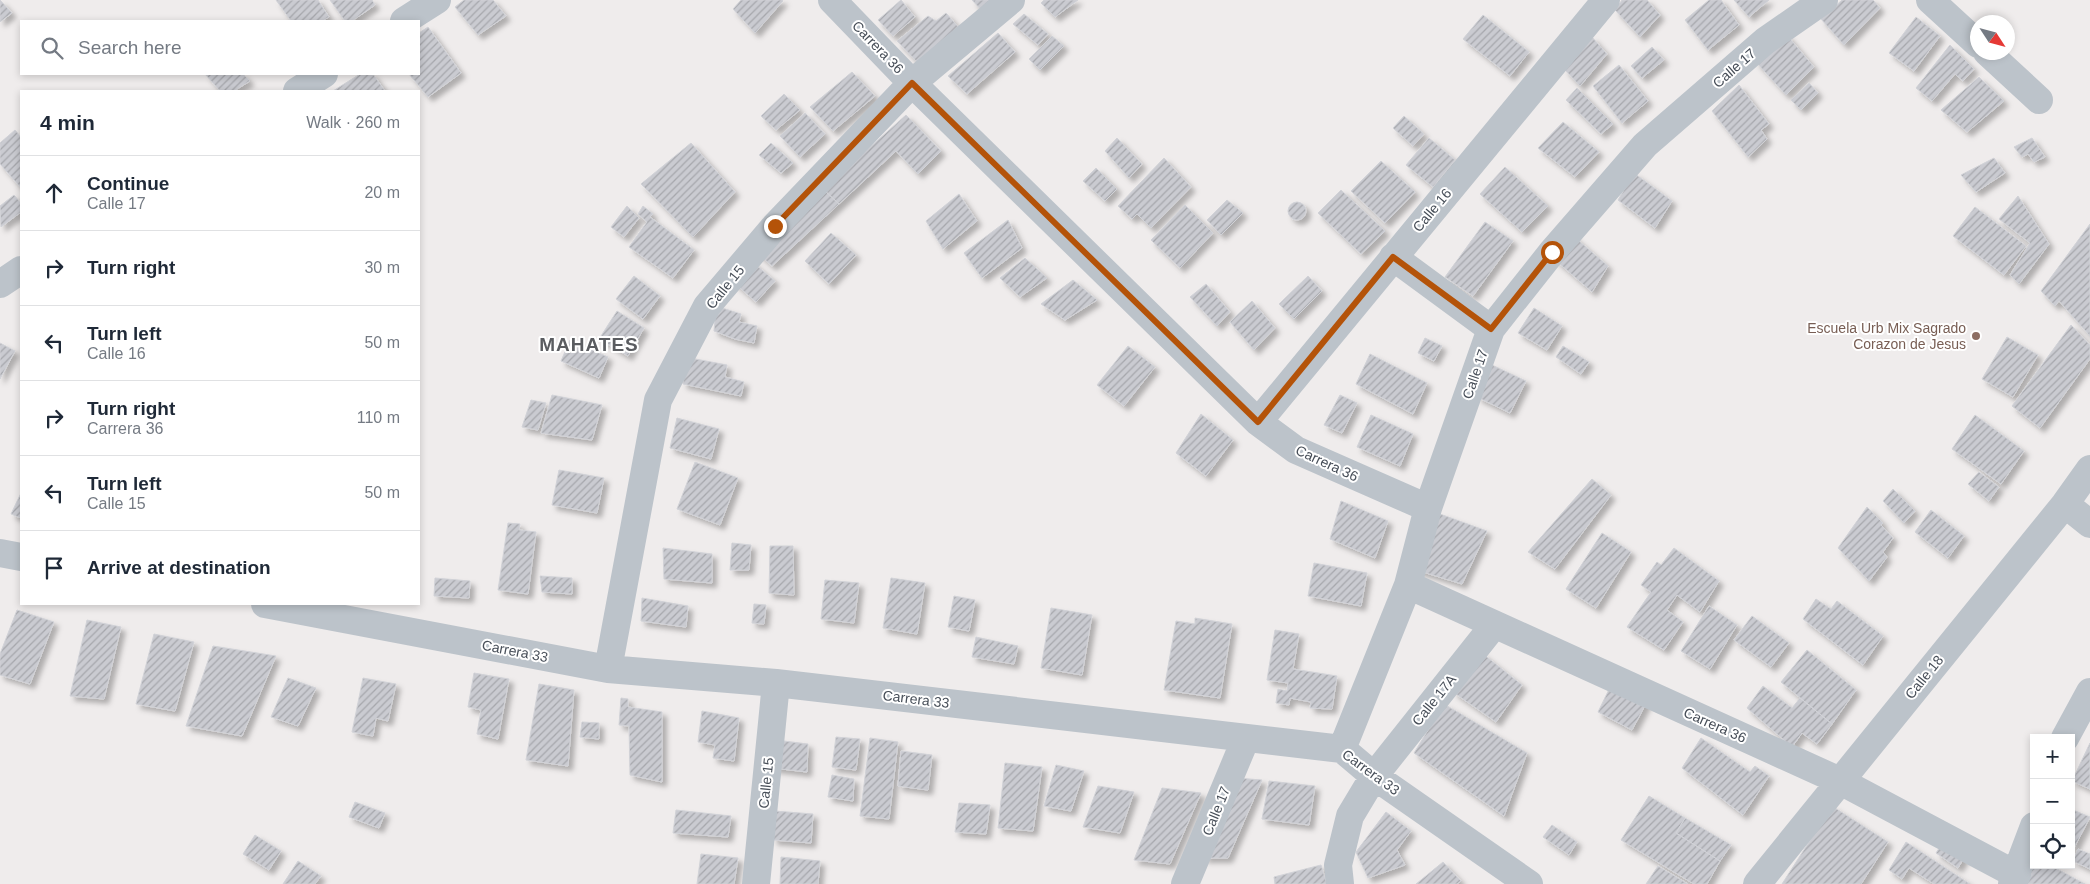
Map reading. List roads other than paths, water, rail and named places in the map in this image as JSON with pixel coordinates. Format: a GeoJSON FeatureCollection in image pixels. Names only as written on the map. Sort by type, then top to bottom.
{"type":"FeatureCollection","features":[{"type":"Feature","properties":{"kind":"street"},"geometry":{"type":"LineString","coordinates":[[406,20],[437,0]]}},
{"type":"Feature","properties":{"kind":"street","name":"Carrera 36"},"geometry":{"type":"LineString","coordinates":[[832,0],[912,83],[1258,422],[1296,450],[1428,508]]}},
{"type":"Feature","properties":{"kind":"street","name":"Calle 15"},"geometry":{"type":"LineString","coordinates":[[608,669],[658,400],[707,306],[775,226],[912,83],[1011,0]]}},
{"type":"Feature","properties":{"kind":"street","name":"Calle 16"},"geometry":{"type":"LineString","coordinates":[[1258,422],[1606,0]]}},
{"type":"Feature","properties":{"kind":"street","name":"Calle 17"},"geometry":{"type":"LineString","coordinates":[[1342,749],[1408,585],[1428,508],[1491,329],[1552,252],[1645,145],[1765,41],[1824,0]]}},
{"type":"Feature","properties":{"kind":"street"},"geometry":{"type":"LineString","coordinates":[[1930,0],[1970,37]]}},
{"type":"Feature","properties":{"kind":"street"},"geometry":{"type":"LineString","coordinates":[[1996,60],[2039,100]]}},
{"type":"Feature","properties":{"kind":"street"},"geometry":{"type":"LineString","coordinates":[[299,90],[322,75]]}},
{"type":"Feature","properties":{"kind":"street"},"geometry":{"type":"LineString","coordinates":[[1393,257],[1491,329]]}},
{"type":"Feature","properties":{"kind":"street"},"geometry":{"type":"LineString","coordinates":[[0,284],[20,271]]}},
{"type":"Feature","properties":{"kind":"street","name":"Calle 18"},"geometry":{"type":"LineString","coordinates":[[1757,884],[2065,504],[2090,469]]}},
{"type":"Feature","properties":{"kind":"street"},"geometry":{"type":"LineString","coordinates":[[2065,504],[2090,524]]}},
{"type":"Feature","properties":{"kind":"street"},"geometry":{"type":"LineString","coordinates":[[0,553],[20,557]]}},
{"type":"Feature","properties":{"kind":"street","name":"Carrera 36"},"geometry":{"type":"LineString","coordinates":[[1408,585],[1840,781],[2014,880]]}},
{"type":"Feature","properties":{"kind":"street","name":"Carrera 33"},"geometry":{"type":"LineString","coordinates":[[270,605],[608,669],[776,683],[1342,749],[1374,776],[1529,884]]}},
{"type":"Feature","properties":{"kind":"street","name":"Calle 17A"},"geometry":{"type":"LineString","coordinates":[[1374,776],[1494,625]]}},
{"type":"Feature","properties":{"kind":"street","name":"Calle 15"},"geometry":{"type":"LineString","coordinates":[[756,884],[776,683]]}},
{"type":"Feature","properties":{"kind":"street"},"geometry":{"type":"LineString","coordinates":[[2066,734],[2090,692]]}},
{"type":"Feature","properties":{"kind":"street","name":"Calle 17"},"geometry":{"type":"LineString","coordinates":[[1185,884],[1246,738]]}},
{"type":"Feature","properties":{"kind":"street"},"geometry":{"type":"LineString","coordinates":[[1340,884],[1338,865],[1350,816],[1374,776]]}},
{"type":"Feature","properties":{"kind":"street"},"geometry":{"type":"LineString","coordinates":[[2014,880],[2030,837]]}},
{"type":"Feature","properties":{"kind":"place","name":"Escuela Urb Mix Sagrado Corazon de Jesus"},"geometry":{"type":"Point","coordinates":[1976,336]}},
{"type":"Feature","properties":{"kind":"district","name":"MAHATES"},"geometry":{"type":"Point","coordinates":[589,344]}}]}
